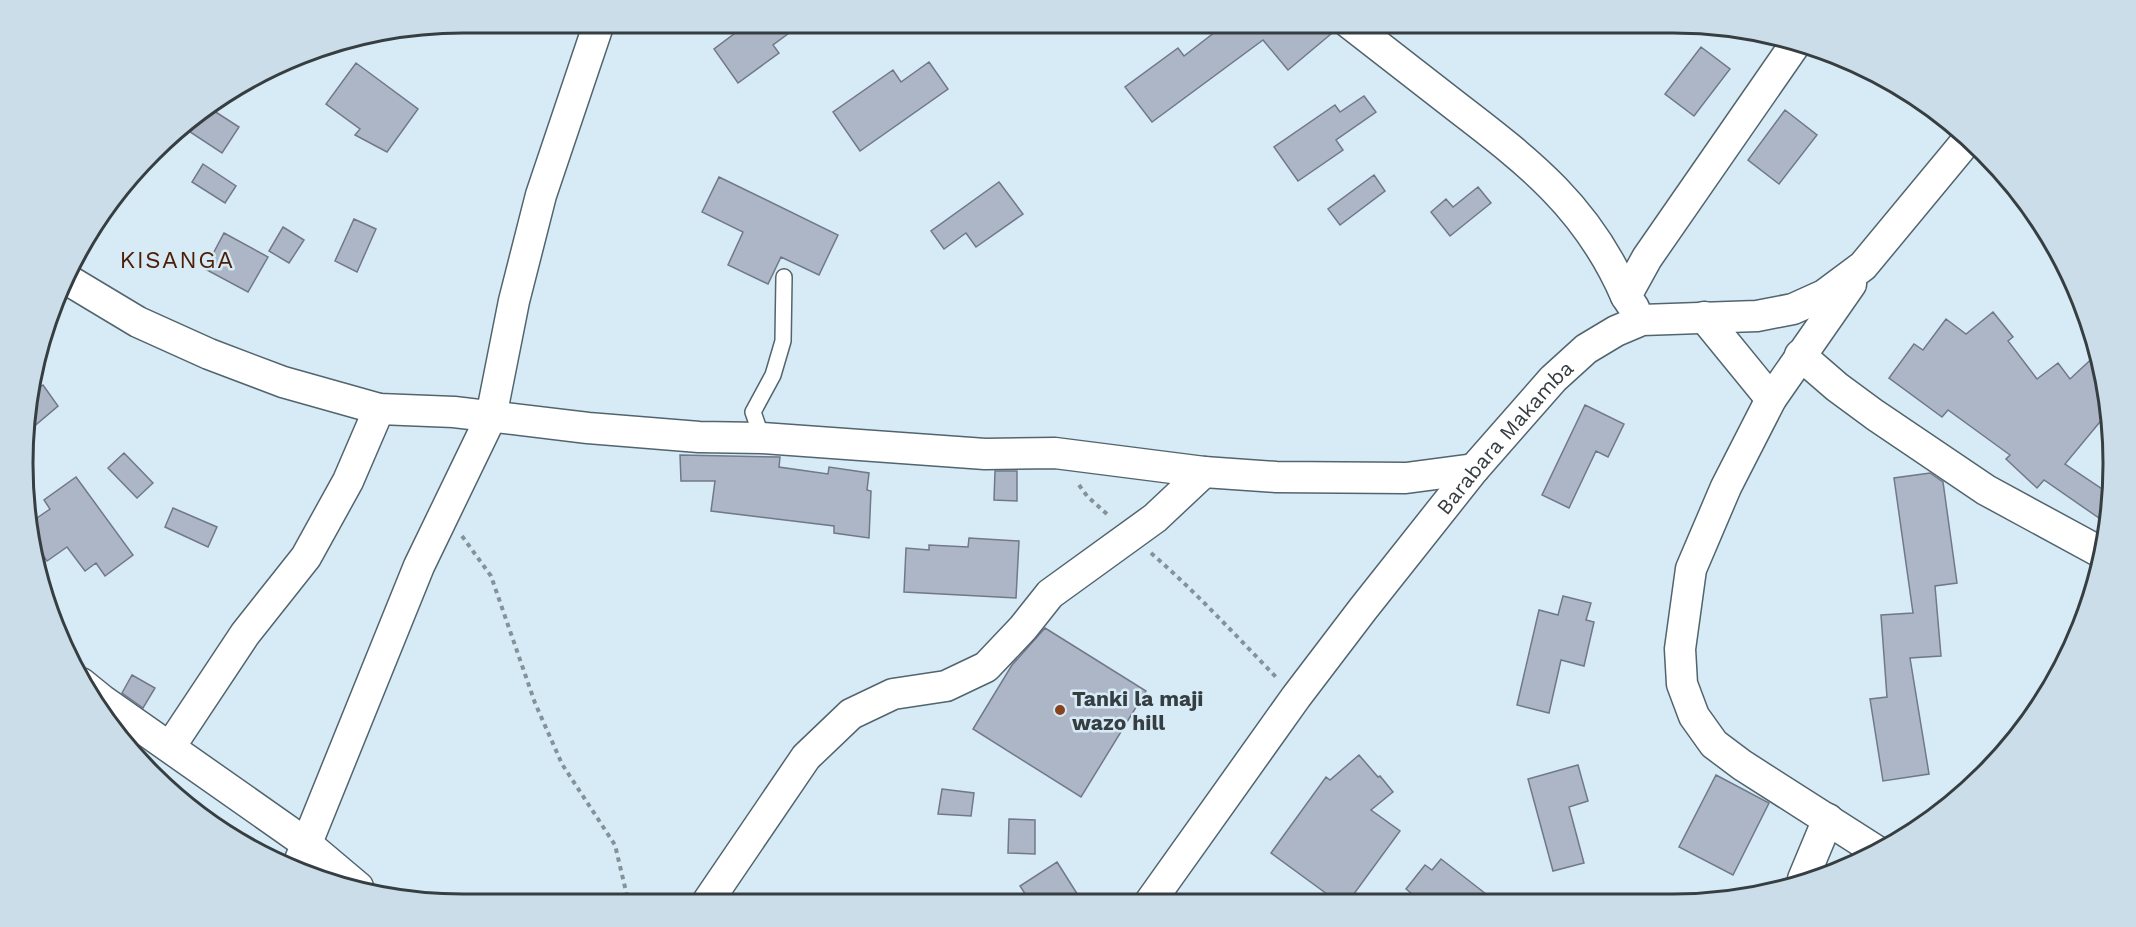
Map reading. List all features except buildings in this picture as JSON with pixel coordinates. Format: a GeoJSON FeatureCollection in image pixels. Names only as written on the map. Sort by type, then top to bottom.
{"type":"FeatureCollection","features":[{"type":"Feature","properties":{"kind":"street"},"geometry":{"type":"LineString","coordinates":[[302,857],[419,566],[491,417],[514,301],[541,195],[595,33]]}},
{"type":"Feature","properties":{"kind":"street"},"geometry":{"type":"LineString","coordinates":[[1363,33],[1518,155],[1557,190],[1593,235],[1614,268],[1626,296],[1642,320]]}},
{"type":"Feature","properties":{"kind":"street"},"geometry":{"type":"LineString","coordinates":[[1626,296],[1647,258],[1791,50]]}},
{"type":"Feature","properties":{"kind":"street","name":"Barabara Makamba"},"geometry":{"type":"LineString","coordinates":[[1156,894],[1296,697],[1474,469],[1552,379],[1586,349],[1616,331],[1642,320],[1757,316],[1793,309],[1824,295],[1863,267],[1963,146]]}},
{"type":"Feature","properties":{"kind":"street"},"geometry":{"type":"LineString","coordinates":[[1863,267],[1771,399],[1726,487],[1691,569],[1680,649],[1682,684],[1694,717],[1714,744],[1742,765],[1869,846]]}},
{"type":"Feature","properties":{"kind":"street"},"geometry":{"type":"LineString","coordinates":[[73,283],[138,321],[209,354],[283,382],[379,409],[454,412],[588,428],[688,436],[762,438],[985,454],[1055,453],[1204,472],[1356,478],[1406,477],[1474,469]]}},
{"type":"Feature","properties":{"kind":"street"},"geometry":{"type":"LineString","coordinates":[[1704,317],[1771,399]]}},
{"type":"Feature","properties":{"kind":"street"},"geometry":{"type":"LineString","coordinates":[[1800,355],[1837,387],[1986,490],[2095,549]]}},
{"type":"Feature","properties":{"kind":"street"},"geometry":{"type":"LineString","coordinates":[[170,747],[245,634],[306,557],[348,481],[379,409]]}},
{"type":"Feature","properties":{"kind":"street"},"geometry":{"type":"LineString","coordinates":[[713,894],[806,757],[851,714],[893,694],[946,686],[986,667],[1023,628],[1050,594],[1155,518],[1204,472]]}},
{"type":"Feature","properties":{"kind":"street"},"geometry":{"type":"LineString","coordinates":[[104,699],[170,747],[302,857],[332,873]]}},
{"type":"Feature","properties":{"kind":"street"},"geometry":{"type":"LineString","coordinates":[[1806,873],[1828,819]]}},
{"type":"Feature","properties":{"kind":"lane"},"geometry":{"type":"LineString","coordinates":[[762,438],[753,412],[772,375],[783,341],[784,278]]}},
{"type":"Feature","properties":{"kind":"path"},"geometry":{"type":"LineString","coordinates":[[1055,453],[1087,496],[1188,586],[1296,697]]}},
{"type":"Feature","properties":{"kind":"path"},"geometry":{"type":"LineString","coordinates":[[446,513],[491,576],[535,704],[561,764],[615,845],[627,894]]}},
{"type":"Feature","properties":{"kind":"place","name":"Tanki la maji wazo hill"},"geometry":{"type":"Point","coordinates":[1060,710]}},
{"type":"Feature","properties":{"kind":"district","name":"KISANGA"},"geometry":{"type":"Point","coordinates":[177,260]}}]}
